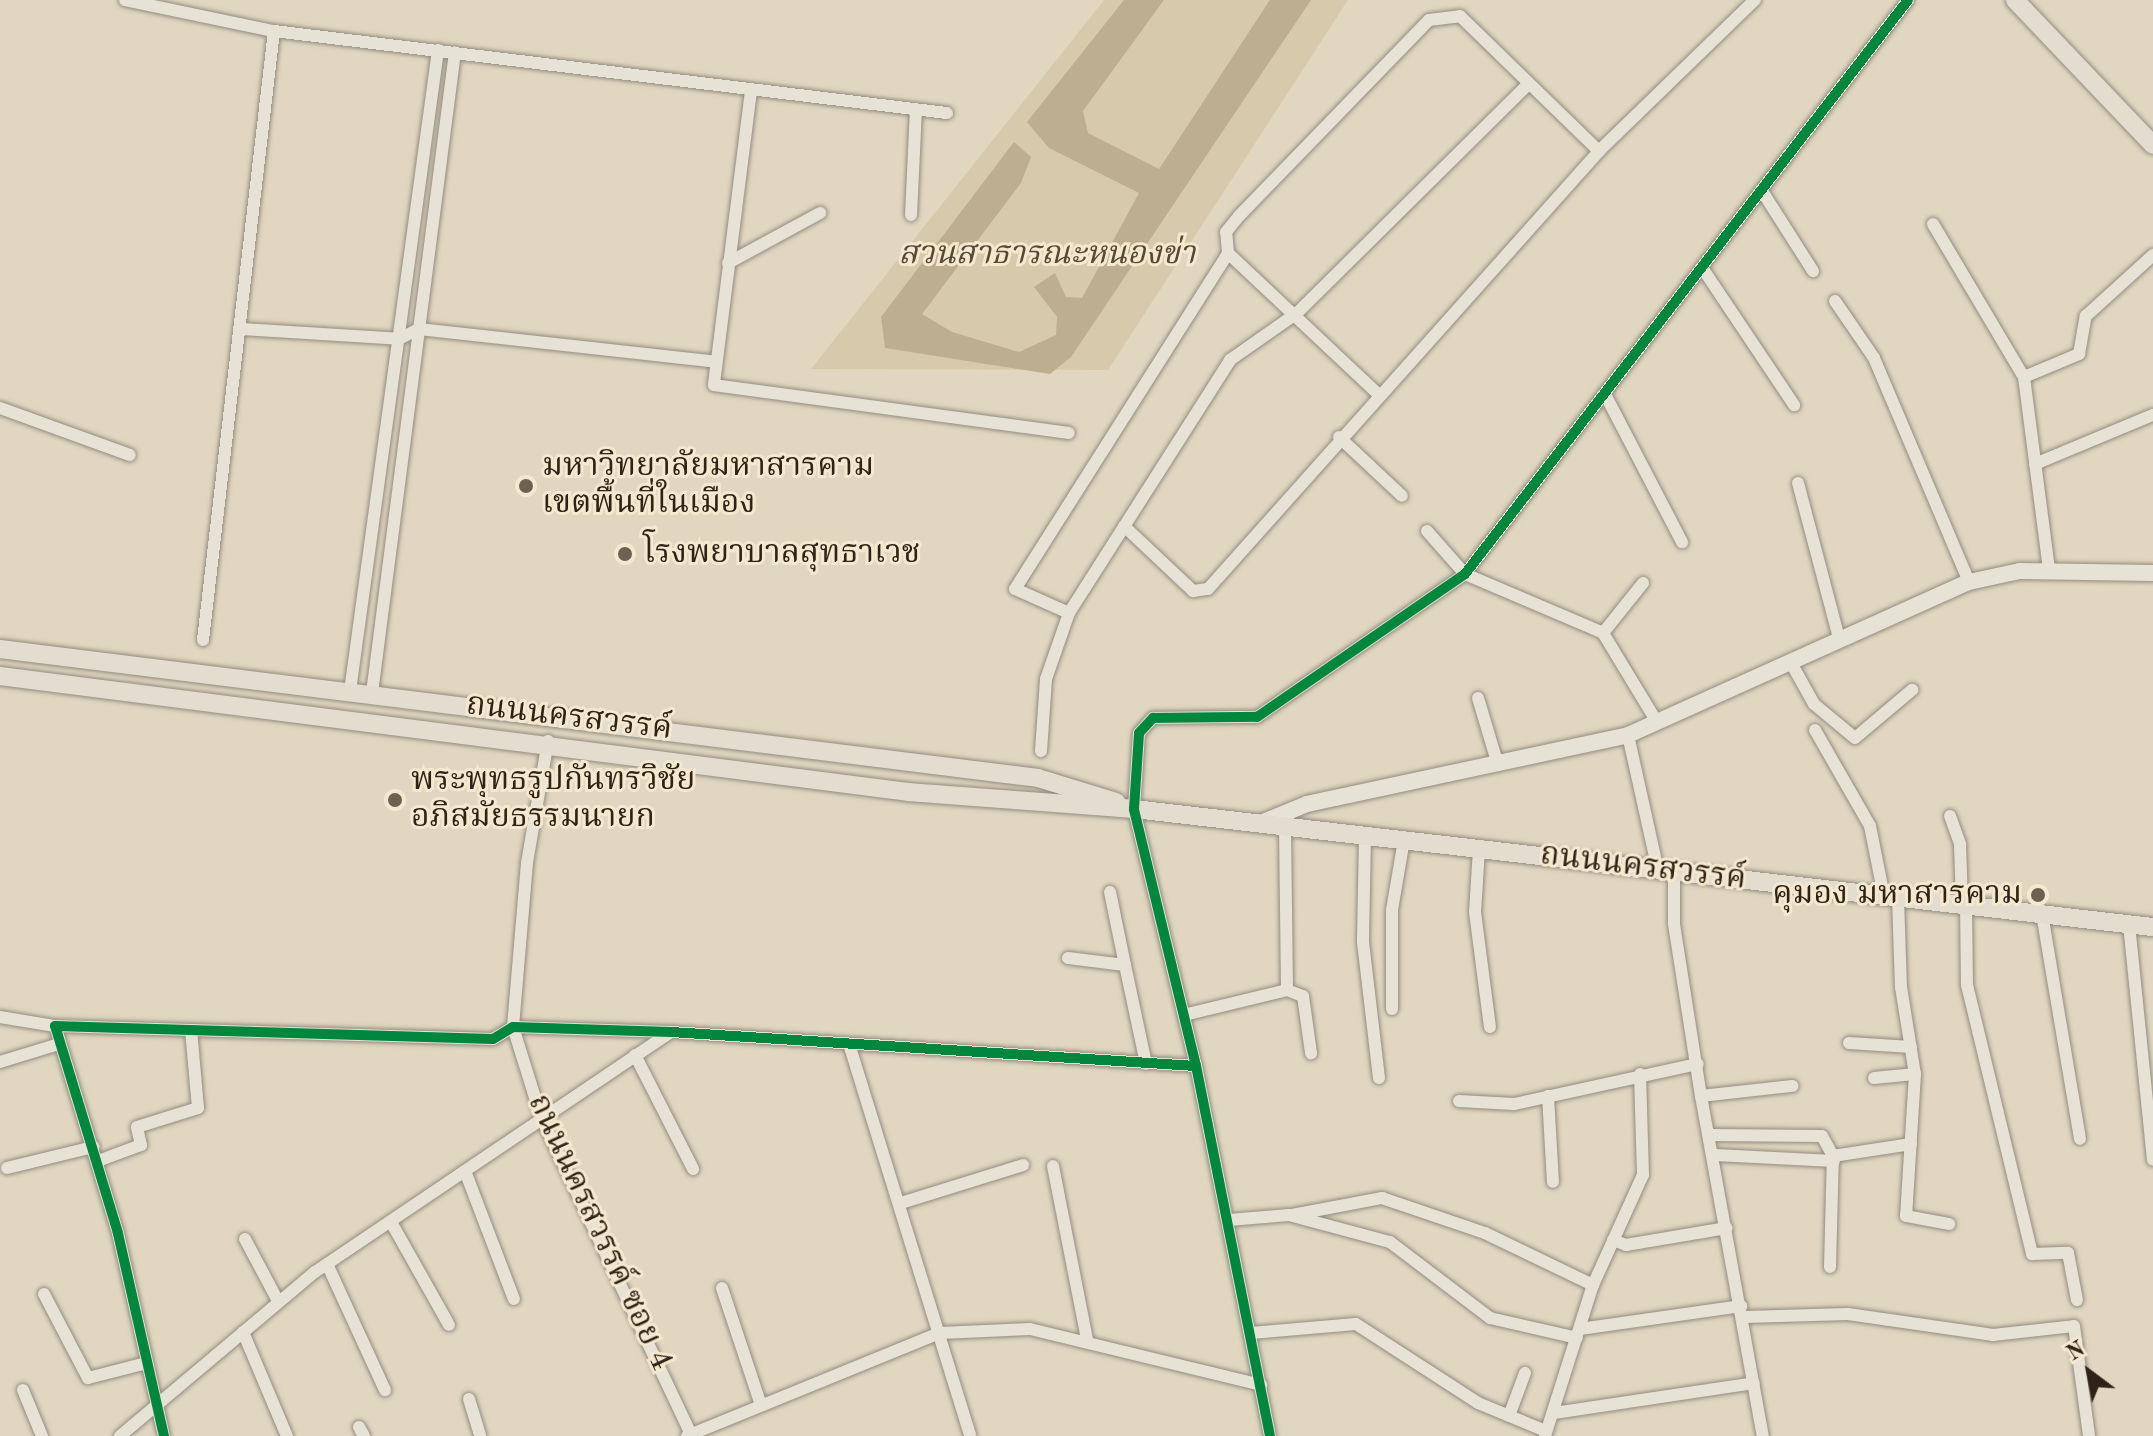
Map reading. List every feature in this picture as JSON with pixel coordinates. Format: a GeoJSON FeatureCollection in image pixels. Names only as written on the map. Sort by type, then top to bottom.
{"type":"FeatureCollection","features":[{"type":"Feature","properties":{"kind":"main road"},"geometry":{"type":"LineString","coordinates":[[2015,0],[2153,145]]}},
{"type":"Feature","properties":{"kind":"main road","name":"ถนนนครสวรรค์"},"geometry":{"type":"LineString","coordinates":[[0,649],[372,693],[1053,781],[1134,809]]}},
{"type":"Feature","properties":{"kind":"main road"},"geometry":{"type":"LineString","coordinates":[[60,683],[63,657]]}},
{"type":"Feature","properties":{"kind":"main road","name":"ถนนนครสวรรค์"},"geometry":{"type":"LineString","coordinates":[[0,676],[548,741],[1050,807],[1134,809],[2153,927]]}},
{"type":"Feature","properties":{"kind":"main road"},"geometry":{"type":"LineString","coordinates":[[1050,807],[1053,781]]}},
{"type":"Feature","properties":{"kind":"street"},"geometry":{"type":"LineString","coordinates":[[125,0],[274,31],[947,113]]}},
{"type":"Feature","properties":{"kind":"street"},"geometry":{"type":"LineString","coordinates":[[1124,526],[1193,591],[1208,589],[1339,437],[1599,151],[1755,0]]}},
{"type":"Feature","properties":{"kind":"street"},"geometry":{"type":"LineString","coordinates":[[1270,1436],[1196,1066],[1134,809],[1145,723],[1257,717],[1465,574],[1606,396],[1908,0]]}},
{"type":"Feature","properties":{"kind":"street"},"geometry":{"type":"LineString","coordinates":[[1069,613],[1015,589],[1228,253],[1226,232],[1429,20],[1460,16],[1527,85],[1599,151]]}},
{"type":"Feature","properties":{"kind":"street"},"geometry":{"type":"LineString","coordinates":[[203,640],[242,329],[274,31]]}},
{"type":"Feature","properties":{"kind":"street"},"geometry":{"type":"LineString","coordinates":[[350,691],[438,50]]}},
{"type":"Feature","properties":{"kind":"street"},"geometry":{"type":"LineString","coordinates":[[372,693],[455,52]]}},
{"type":"Feature","properties":{"kind":"street"},"geometry":{"type":"LineString","coordinates":[[1041,751],[1046,679],[1069,613],[1230,360],[1297,313],[1527,85]]}},
{"type":"Feature","properties":{"kind":"street"},"geometry":{"type":"LineString","coordinates":[[751,91],[714,385],[1069,433]]}},
{"type":"Feature","properties":{"kind":"street"},"geometry":{"type":"LineString","coordinates":[[911,215],[916,110]]}},
{"type":"Feature","properties":{"kind":"street"},"geometry":{"type":"LineString","coordinates":[[424,151],[442,154]]}},
{"type":"Feature","properties":{"kind":"street"},"geometry":{"type":"LineString","coordinates":[[1762,191],[1813,271]]}},
{"type":"Feature","properties":{"kind":"street"},"geometry":{"type":"LineString","coordinates":[[728,263],[820,213]]}},
{"type":"Feature","properties":{"kind":"street"},"geometry":{"type":"LineString","coordinates":[[415,217],[434,220]]}},
{"type":"Feature","properties":{"kind":"street"},"geometry":{"type":"LineString","coordinates":[[1933,224],[2024,377],[2049,570]]}},
{"type":"Feature","properties":{"kind":"street"},"geometry":{"type":"LineString","coordinates":[[1228,253],[1297,313],[1378,394]]}},
{"type":"Feature","properties":{"kind":"street"},"geometry":{"type":"LineString","coordinates":[[2024,377],[2079,354],[2086,316],[2153,255]]}},
{"type":"Feature","properties":{"kind":"street"},"geometry":{"type":"LineString","coordinates":[[408,267],[427,269]]}},
{"type":"Feature","properties":{"kind":"street"},"geometry":{"type":"LineString","coordinates":[[1703,269],[1794,405]]}},
{"type":"Feature","properties":{"kind":"street"},"geometry":{"type":"LineString","coordinates":[[1835,301],[1874,358],[1969,582]]}},
{"type":"Feature","properties":{"kind":"street"},"geometry":{"type":"LineString","coordinates":[[242,329],[399,339],[419,329],[716,362]]}},
{"type":"Feature","properties":{"kind":"street"},"geometry":{"type":"LineString","coordinates":[[1606,396],[1682,542]]}},
{"type":"Feature","properties":{"kind":"street"},"geometry":{"type":"LineString","coordinates":[[0,408],[130,455]]}},
{"type":"Feature","properties":{"kind":"street"},"geometry":{"type":"LineString","coordinates":[[2035,464],[2153,415]]}},
{"type":"Feature","properties":{"kind":"street"},"geometry":{"type":"LineString","coordinates":[[387,422],[407,424]]}},
{"type":"Feature","properties":{"kind":"street"},"geometry":{"type":"LineString","coordinates":[[1339,437],[1402,496]]}},
{"type":"Feature","properties":{"kind":"street"},"geometry":{"type":"LineString","coordinates":[[1798,483],[1839,638]]}},
{"type":"Feature","properties":{"kind":"street"},"geometry":{"type":"LineString","coordinates":[[379,484],[399,486]]}},
{"type":"Feature","properties":{"kind":"street"},"geometry":{"type":"LineString","coordinates":[[1427,531],[1465,574],[1603,633],[1657,722]]}},
{"type":"Feature","properties":{"kind":"street"},"geometry":{"type":"LineString","coordinates":[[369,553],[390,556]]}},
{"type":"Feature","properties":{"kind":"street"},"geometry":{"type":"LineString","coordinates":[[1261,823],[1307,804],[1628,735],[1969,582],[2049,570],[2153,573]]}},
{"type":"Feature","properties":{"kind":"street"},"geometry":{"type":"LineString","coordinates":[[1603,633],[1643,583]]}},
{"type":"Feature","properties":{"kind":"street"},"geometry":{"type":"LineString","coordinates":[[1790,661],[1814,704],[1855,738],[1912,690]]}},
{"type":"Feature","properties":{"kind":"street"},"geometry":{"type":"LineString","coordinates":[[1478,698],[1498,765]]}},
{"type":"Feature","properties":{"kind":"street"},"geometry":{"type":"LineString","coordinates":[[1815,730],[1870,826],[1891,897],[1915,1074],[1906,1216],[1949,1224]]}},
{"type":"Feature","properties":{"kind":"street"},"geometry":{"type":"LineString","coordinates":[[1628,735],[1666,871],[1701,1096],[1712,1135],[1763,1436]]}},
{"type":"Feature","properties":{"kind":"street","name":"ถนนนครสวรรค์ ซอย 4"},"geometry":{"type":"LineString","coordinates":[[548,741],[527,863],[513,1027],[541,1117],[690,1435]]}},
{"type":"Feature","properties":{"kind":"street"},"geometry":{"type":"LineString","coordinates":[[1950,816],[1960,844],[1969,998],[2032,1254],[2068,1253],[2077,1300]]}},
{"type":"Feature","properties":{"kind":"street"},"geometry":{"type":"LineString","coordinates":[[1285,826],[1287,990]]}},
{"type":"Feature","properties":{"kind":"street"},"geometry":{"type":"LineString","coordinates":[[1365,836],[1363,942],[1379,1078]]}},
{"type":"Feature","properties":{"kind":"street"},"geometry":{"type":"LineString","coordinates":[[1392,1009],[1392,910],[1404,840]]}},
{"type":"Feature","properties":{"kind":"street"},"geometry":{"type":"LineString","coordinates":[[1479,849],[1475,912],[1490,1027]]}},
{"type":"Feature","properties":{"kind":"street"},"geometry":{"type":"LineString","coordinates":[[1110,892],[1146,1064]]}},
{"type":"Feature","properties":{"kind":"street"},"geometry":{"type":"LineString","coordinates":[[2042,914],[2080,1139]]}},
{"type":"Feature","properties":{"kind":"street"},"geometry":{"type":"LineString","coordinates":[[2129,924],[2153,1160]]}},
{"type":"Feature","properties":{"kind":"street"},"geometry":{"type":"LineString","coordinates":[[1068,958],[1125,965]]}},
{"type":"Feature","properties":{"kind":"street"},"geometry":{"type":"LineString","coordinates":[[1184,1015],[1287,990],[1303,996],[1311,1053]]}},
{"type":"Feature","properties":{"kind":"street"},"geometry":{"type":"LineString","coordinates":[[0,1017],[55,1026],[493,1039],[513,1027],[671,1032],[1196,1066]]}},
{"type":"Feature","properties":{"kind":"street"},"geometry":{"type":"LineString","coordinates":[[55,1026],[98,1161],[164,1436]]}},
{"type":"Feature","properties":{"kind":"street"},"geometry":{"type":"LineString","coordinates":[[98,1161],[141,1145],[137,1127],[198,1108],[191,1030]]}},
{"type":"Feature","properties":{"kind":"street"},"geometry":{"type":"LineString","coordinates":[[120,1436],[158,1409],[278,1301],[327,1264],[671,1032]]}},
{"type":"Feature","properties":{"kind":"street"},"geometry":{"type":"LineString","coordinates":[[1849,1043],[1911,1047]]}},
{"type":"Feature","properties":{"kind":"street"},"geometry":{"type":"LineString","coordinates":[[0,1062],[59,1044]]}},
{"type":"Feature","properties":{"kind":"street"},"geometry":{"type":"LineString","coordinates":[[849,1044],[901,1203],[970,1436]]}},
{"type":"Feature","properties":{"kind":"street"},"geometry":{"type":"LineString","coordinates":[[635,1055],[693,1169]]}},
{"type":"Feature","properties":{"kind":"street"},"geometry":{"type":"LineString","coordinates":[[1459,1101],[1514,1104],[1640,1074],[1698,1064]]}},
{"type":"Feature","properties":{"kind":"street"},"geometry":{"type":"LineString","coordinates":[[1251,1333],[1356,1324],[1509,1416],[1545,1434],[1593,1285],[1643,1175],[1640,1074]]}},
{"type":"Feature","properties":{"kind":"street"},"geometry":{"type":"LineString","coordinates":[[1874,1078],[1915,1074]]}},
{"type":"Feature","properties":{"kind":"street"},"geometry":{"type":"LineString","coordinates":[[1701,1096],[1792,1086]]}},
{"type":"Feature","properties":{"kind":"street"},"geometry":{"type":"LineString","coordinates":[[1548,1096],[1553,1182]]}},
{"type":"Feature","properties":{"kind":"street"},"geometry":{"type":"LineString","coordinates":[[1712,1135],[1822,1136],[1833,1159],[1830,1267]]}},
{"type":"Feature","properties":{"kind":"street"},"geometry":{"type":"LineString","coordinates":[[1715,1155],[1833,1159],[1911,1144]]}},
{"type":"Feature","properties":{"kind":"street"},"geometry":{"type":"LineString","coordinates":[[7,1168],[93,1147]]}},
{"type":"Feature","properties":{"kind":"street"},"geometry":{"type":"LineString","coordinates":[[901,1203],[1023,1165]]}},
{"type":"Feature","properties":{"kind":"street"},"geometry":{"type":"LineString","coordinates":[[1053,1166],[1087,1339]]}},
{"type":"Feature","properties":{"kind":"street"},"geometry":{"type":"LineString","coordinates":[[465,1171],[514,1299]]}},
{"type":"Feature","properties":{"kind":"street"},"geometry":{"type":"LineString","coordinates":[[1229,1220],[1289,1215],[1382,1198],[1485,1233],[1593,1285]]}},
{"type":"Feature","properties":{"kind":"street"},"geometry":{"type":"LineString","coordinates":[[1289,1215],[1390,1242],[1490,1318],[1578,1334],[1743,1312],[1848,1314],[1993,1335],[2074,1326],[2089,1436]]}},
{"type":"Feature","properties":{"kind":"street"},"geometry":{"type":"LineString","coordinates":[[391,1222],[449,1325]]}},
{"type":"Feature","properties":{"kind":"street"},"geometry":{"type":"LineString","coordinates":[[1613,1240],[1626,1245],[1727,1228]]}},
{"type":"Feature","properties":{"kind":"street"},"geometry":{"type":"LineString","coordinates":[[245,1239],[278,1301]]}},
{"type":"Feature","properties":{"kind":"street"},"geometry":{"type":"LineString","coordinates":[[327,1264],[385,1390]]}},
{"type":"Feature","properties":{"kind":"street"},"geometry":{"type":"LineString","coordinates":[[722,1288],[761,1405]]}},
{"type":"Feature","properties":{"kind":"street"},"geometry":{"type":"LineString","coordinates":[[44,1294],[88,1378],[147,1363]]}},
{"type":"Feature","properties":{"kind":"street"},"geometry":{"type":"LineString","coordinates":[[690,1435],[940,1333],[1030,1329],[1087,1339],[1261,1385]]}},
{"type":"Feature","properties":{"kind":"street"},"geometry":{"type":"LineString","coordinates":[[243,1332],[287,1436]]}},
{"type":"Feature","properties":{"kind":"street"},"geometry":{"type":"LineString","coordinates":[[1509,1416],[1525,1373]]}},
{"type":"Feature","properties":{"kind":"street"},"geometry":{"type":"LineString","coordinates":[[1554,1413],[1754,1383]]}},
{"type":"Feature","properties":{"kind":"street"},"geometry":{"type":"LineString","coordinates":[[23,1390],[42,1436]]}},
{"type":"Feature","properties":{"kind":"street"},"geometry":{"type":"LineString","coordinates":[[469,1399],[480,1436]]}},
{"type":"Feature","properties":{"kind":"green space","name":"สวนสาธารณะหนองข่า"},"geometry":{"type":"Polygon","coordinates":[[[1104,0],[1348,0],[1108,370],[811,369],[1104,0]]]}},
{"type":"Feature","properties":{"kind":"shaded area"},"geometry":{"type":"Polygon","coordinates":[[[1124,0],[1164,0],[1083,111],[1088,133],[1159,169],[1270,0],[1311,0],[1071,357],[1050,374],[885,348],[881,317],[1014,142],[1031,157],[1021,183],[922,314],[952,332],[1019,352],[1056,335],[1057,317],[1034,287],[1055,273],[1066,297],[1082,298],[1139,193],[1049,148],[1027,122],[1124,0]]]}},
{"type":"Feature","properties":{"kind":"cycle path"},"geometry":{"type":"LineString","coordinates":[[1270,1436],[1196,1066],[1134,809],[1139,733],[1153,718],[1257,717],[1465,574],[1908,0]]}},
{"type":"Feature","properties":{"kind":"cycle path"},"geometry":{"type":"LineString","coordinates":[[164,1436],[118,1233],[55,1026],[493,1039],[513,1027],[671,1032],[1196,1066]]}},
{"type":"Feature","properties":{"kind":"place","name":"มหาวิทยาลัยมหาสารคาม เขตพื้นที่ในเมือง"},"geometry":{"type":"Point","coordinates":[526,486]}},
{"type":"Feature","properties":{"kind":"place","name":"โรงพยาบาลสุทธาเวช"},"geometry":{"type":"Point","coordinates":[625,554]}},
{"type":"Feature","properties":{"kind":"place","name":"พระพุทธรูปกันทรวิชัย อภิสมัยธรรมนายก"},"geometry":{"type":"Point","coordinates":[395,800]}},
{"type":"Feature","properties":{"kind":"place","name":"คุมอง มหาสารคาม"},"geometry":{"type":"Point","coordinates":[2038,895]}}]}
